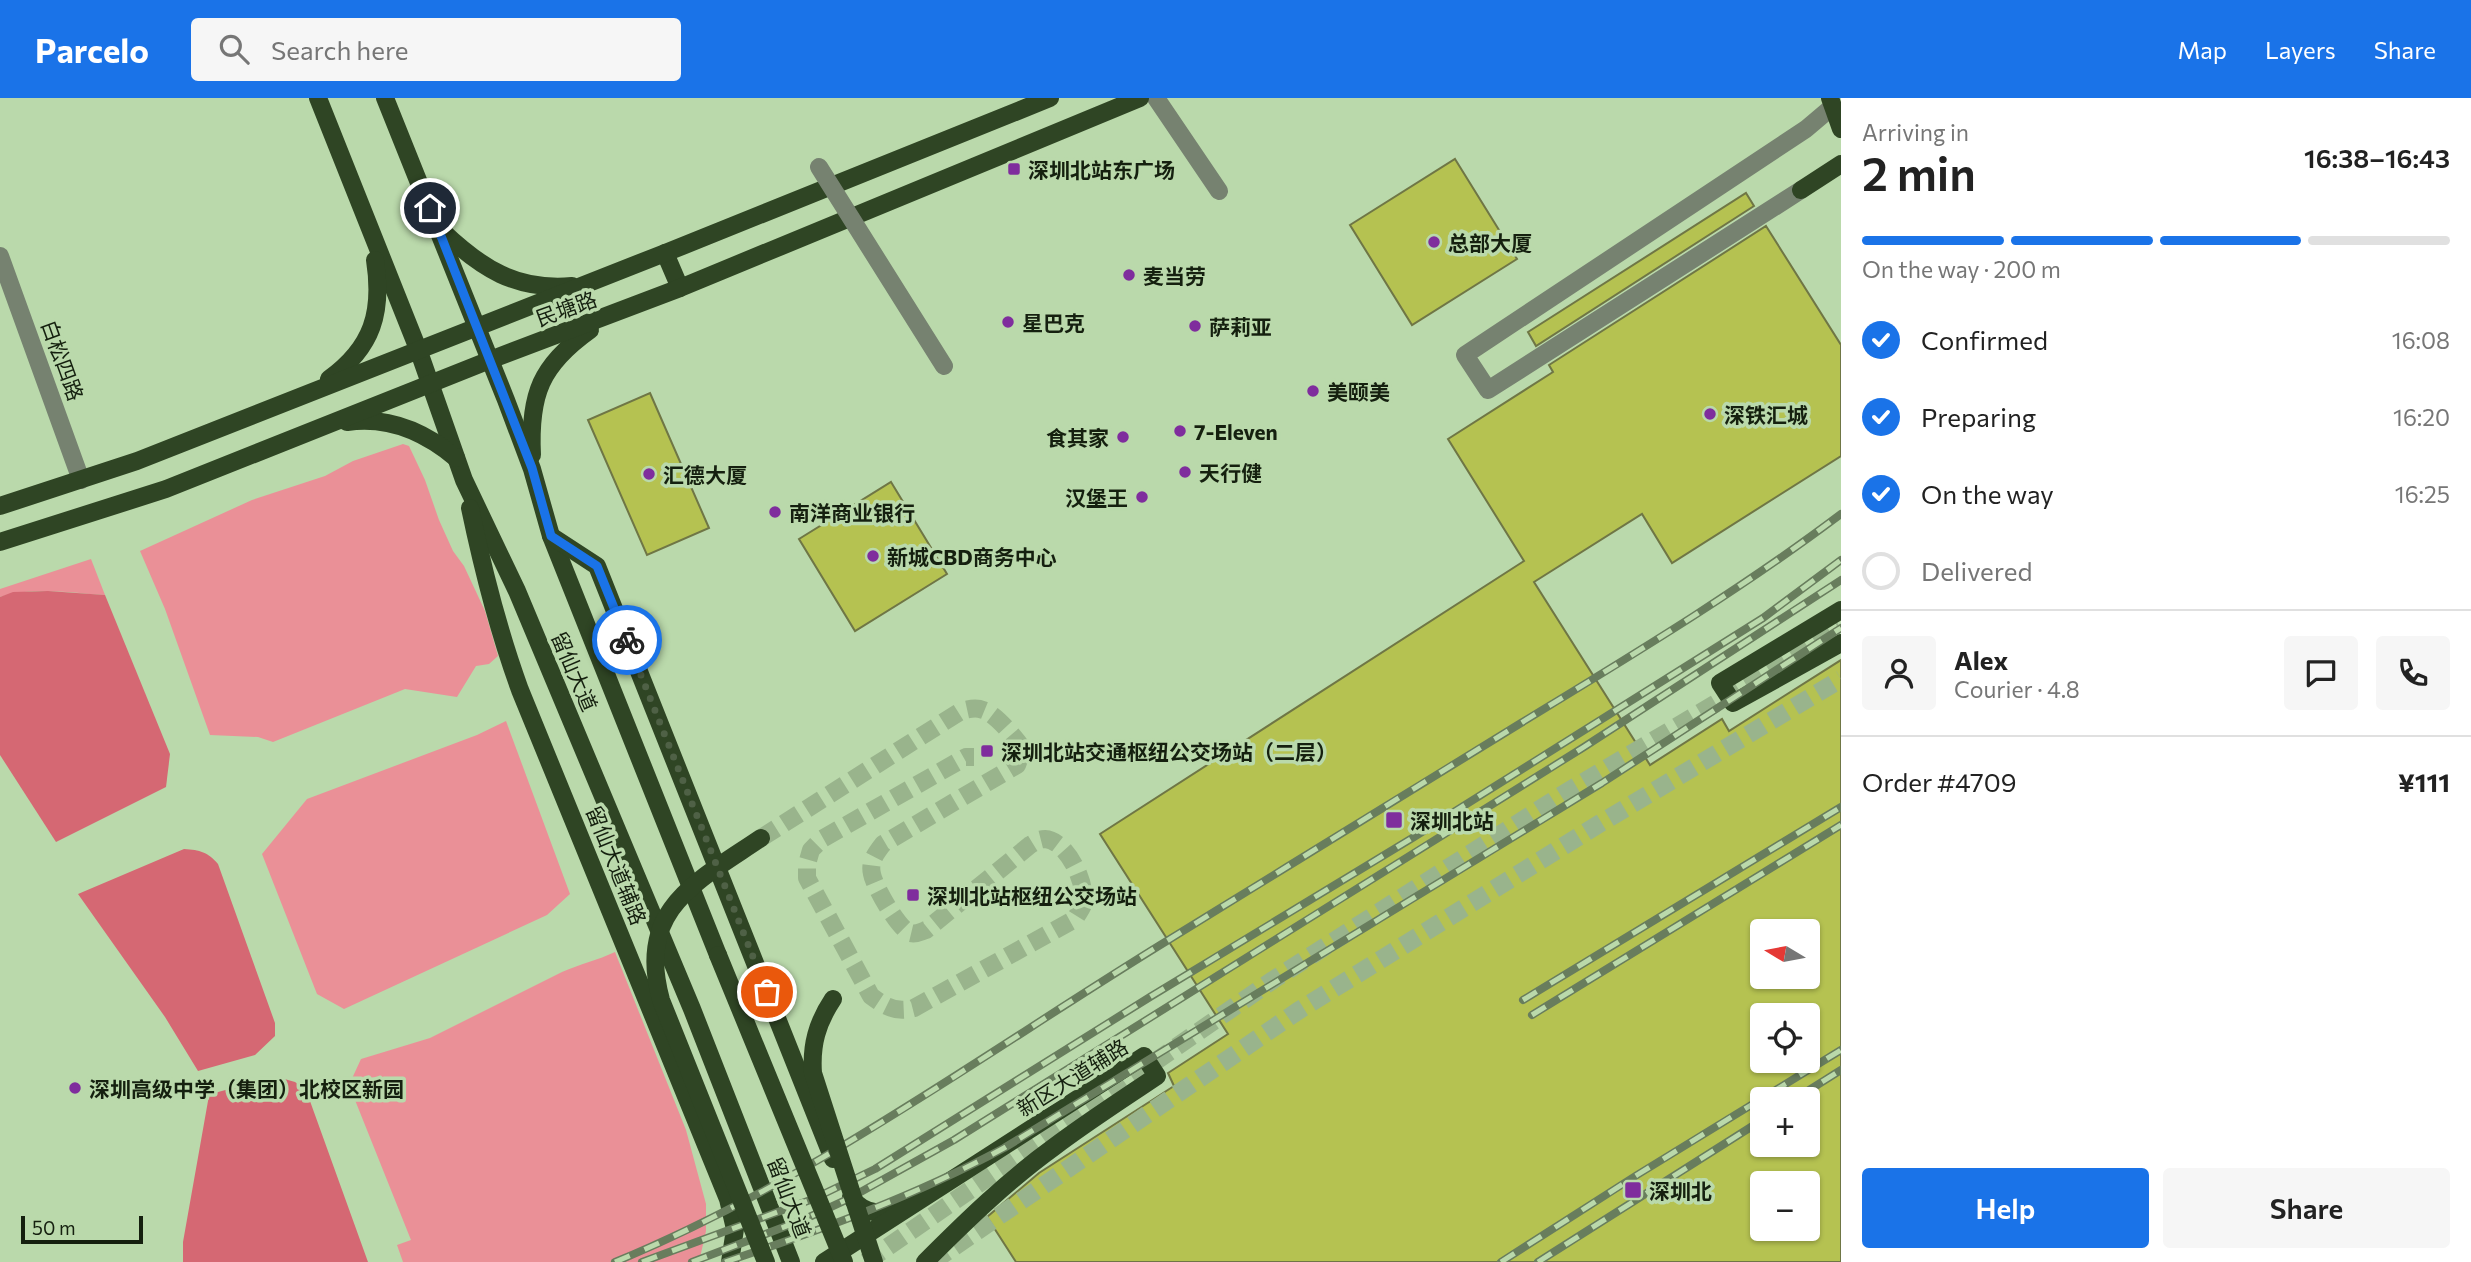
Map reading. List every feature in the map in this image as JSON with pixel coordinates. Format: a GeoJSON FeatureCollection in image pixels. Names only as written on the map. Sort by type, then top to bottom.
{"type":"FeatureCollection","features":[{"type":"Feature","properties":{"kind":"main road","name":"留仙大道"},"geometry":{"type":"LineString","coordinates":[[318,98],[418,349],[464,480],[517,591],[676,973],[791,1262]]}},
{"type":"Feature","properties":{"kind":"main road","name":"留仙大道"},"geometry":{"type":"LineString","coordinates":[[385,98],[440,229],[532,468],[551,536],[844,1262]]}},
{"type":"Feature","properties":{"kind":"main road","name":"民塘路"},"geometry":{"type":"LineString","coordinates":[[0,506],[137,461],[586,285],[1050,98]]}},
{"type":"Feature","properties":{"kind":"main road","name":"民塘路"},"geometry":{"type":"LineString","coordinates":[[0,542],[166,489],[490,360],[680,288],[1140,98]]}},
{"type":"Feature","properties":{"kind":"main road"},"geometry":{"type":"LineString","coordinates":[[1831,103],[1841,129]]}},
{"type":"Feature","properties":{"kind":"main road"},"geometry":{"type":"LineString","coordinates":[[1801,190],[1841,164]]}},
{"type":"Feature","properties":{"kind":"main road"},"geometry":{"type":"LineString","coordinates":[[311,391],[353,359],[372,329],[377,287],[376,263],[368,226]]}},
{"type":"Feature","properties":{"kind":"main road"},"geometry":{"type":"LineString","coordinates":[[440,229],[474,259],[513,281],[544,286],[586,285]]}},
{"type":"Feature","properties":{"kind":"main road"},"geometry":{"type":"LineString","coordinates":[[665,253],[680,288]]}},
{"type":"Feature","properties":{"kind":"main road"},"geometry":{"type":"LineString","coordinates":[[532,468],[531,439],[540,384],[561,352],[610,316]]}},
{"type":"Feature","properties":{"kind":"main road"},"geometry":{"type":"LineString","coordinates":[[330,424],[363,420],[403,427],[439,444],[456,458]]}},
{"type":"Feature","properties":{"kind":"main road","name":"留仙大道辅路"},"geometry":{"type":"LineString","coordinates":[[464,480],[486,581],[506,654],[728,1199],[735,1229],[730,1262]]}},
{"type":"Feature","properties":{"kind":"main road"},"geometry":{"type":"LineString","coordinates":[[551,536],[597,566],[847,1191],[857,1206],[867,1212],[892,1212],[908,1207]]}},
{"type":"Feature","properties":{"kind":"main road"},"geometry":{"type":"LineString","coordinates":[[1841,610],[1720,683],[1732,703],[1841,643]]}},
{"type":"Feature","properties":{"kind":"main road"},"geometry":{"type":"LineString","coordinates":[[761,838],[710,872],[683,894],[664,919],[658,934],[654,963],[661,1000],[766,1262]]}},
{"type":"Feature","properties":{"kind":"main road"},"geometry":{"type":"LineString","coordinates":[[833,999],[816,1032],[813,1073],[874,1262]]}},
{"type":"Feature","properties":{"kind":"main road","name":"新区大道辅路"},"geometry":{"type":"LineString","coordinates":[[824,1262],[1143,1056],[1157,1076],[1076,1131],[1003,1187],[925,1262]]}},
{"type":"Feature","properties":{"kind":"main road"},"geometry":{"type":"LineString","coordinates":[[1063,1110],[1076,1131]]}},
{"type":"Feature","properties":{"kind":"street"},"geometry":{"type":"LineString","coordinates":[[1156,98],[1219,191]]}},
{"type":"Feature","properties":{"kind":"street"},"geometry":{"type":"LineString","coordinates":[[1801,190],[1488,390],[1465,355],[1806,129],[1831,103]]}},
{"type":"Feature","properties":{"kind":"street"},"geometry":{"type":"LineString","coordinates":[[819,167],[944,366]]}},
{"type":"Feature","properties":{"kind":"street","name":"白松四路"},"geometry":{"type":"LineString","coordinates":[[0,256],[81,480]]}},
{"type":"Feature","properties":{"kind":"shaded area"},"geometry":{"type":"Polygon","coordinates":[[[403,444],[409,446],[453,551],[464,566],[485,611],[498,656],[489,664],[476,666],[457,697],[405,689],[273,742],[258,737],[210,735],[165,609],[140,551],[252,500],[325,476],[353,461],[403,444]]]}},
{"type":"Feature","properties":{"kind":"shaded area"},"geometry":{"type":"Polygon","coordinates":[[[91,559],[105,595],[39,591],[0,597],[0,589],[91,559]]]}},
{"type":"Feature","properties":{"kind":"shaded area"},"geometry":{"type":"Polygon","coordinates":[[[48,591],[105,595],[170,754],[166,787],[56,842],[0,755],[0,597],[13,592],[48,591]]]}},
{"type":"Feature","properties":{"kind":"shaded area"},"geometry":{"type":"Polygon","coordinates":[[[506,721],[570,894],[547,915],[344,1009],[317,994],[262,854],[307,799],[477,735],[506,721]]]}},
{"type":"Feature","properties":{"kind":"shaded area"},"geometry":{"type":"Polygon","coordinates":[[[184,849],[203,852],[218,864],[275,1023],[275,1036],[255,1055],[198,1071],[165,1017],[78,894],[184,849]]]}},
{"type":"Feature","properties":{"kind":"shaded area"},"geometry":{"type":"Polygon","coordinates":[[[615,952],[686,1130],[706,1204],[706,1231],[699,1262],[403,1262],[397,1245],[411,1240],[349,1085],[361,1059],[430,1038],[562,972],[615,952]]]}},
{"type":"Feature","properties":{"kind":"shaded area"},"geometry":{"type":"Polygon","coordinates":[[[281,1078],[295,1082],[306,1090],[368,1262],[183,1262],[183,1242],[207,1095],[266,1079],[281,1078]]]}},
{"type":"Feature","properties":{"kind":"building","name":"总部大厦"},"geometry":{"type":"Polygon","coordinates":[[[1455,159],[1517,259],[1412,325],[1350,225],[1455,159]]]}},
{"type":"Feature","properties":{"kind":"building"},"geometry":{"type":"Polygon","coordinates":[[[1746,193],[1754,206],[1536,346],[1528,332],[1746,193]]]}},
{"type":"Feature","properties":{"kind":"building","name":"深圳北站"},"geometry":{"type":"Polygon","coordinates":[[[1766,226],[1841,345],[1841,456],[1672,563],[1642,514],[1534,582],[1650,765],[1722,719],[1729,731],[1841,660],[1841,1262],[1016,1262],[987,1217],[1039,1173],[1174,1086],[1168,1073],[1228,1034],[1100,834],[1524,561],[1448,439],[1553,372],[1549,365],[1766,226]]]}},
{"type":"Feature","properties":{"kind":"building","name":"汇德大厦"},"geometry":{"type":"Polygon","coordinates":[[[650,393],[709,528],[647,555],[588,420],[650,393]]]}},
{"type":"Feature","properties":{"kind":"building","name":"新城CBD商务中心"},"geometry":{"type":"Polygon","coordinates":[[[891,482],[947,574],[855,631],[799,539],[891,482]]]}},
{"type":"Feature","properties":{"kind":"tunnel"},"geometry":{"type":"LineString","coordinates":[[866,1262],[1273,980],[1565,793],[1841,629]]}},
{"type":"Feature","properties":{"kind":"tunnel"},"geometry":{"type":"LineString","coordinates":[[932,1262],[1298,1011],[1599,824],[1841,679]]}},
{"type":"Feature","properties":{"kind":"tunnel"},"geometry":{"type":"LineString","coordinates":[[761,838],[961,711],[975,708],[983,710],[1005,727],[1023,749],[1017,765],[883,844],[871,866],[877,888],[905,930],[918,933],[926,930],[1030,845],[1045,839],[1061,847],[1074,865],[1082,886],[1083,905],[1075,919],[914,1008],[891,1008],[871,996],[807,878],[807,864],[811,850],[822,839],[966,757],[974,757]]}},
{"type":"Feature","properties":{"kind":"railway"},"geometry":{"type":"LineString","coordinates":[[615,1262],[760,1193],[898,1112],[1170,939],[1683,623],[1841,514]]}},
{"type":"Feature","properties":{"kind":"railway"},"geometry":{"type":"LineString","coordinates":[[642,1262],[813,1199],[875,1169],[1763,618],[1841,560]]}},
{"type":"Feature","properties":{"kind":"railway"},"geometry":{"type":"LineString","coordinates":[[692,1262],[805,1219],[848,1199],[954,1140],[1584,747],[1841,580]]}},
{"type":"Feature","properties":{"kind":"railway"},"geometry":{"type":"LineString","coordinates":[[725,1262],[867,1211],[936,1182],[1004,1148],[1602,783],[1841,628]]}},
{"type":"Feature","properties":{"kind":"railway"},"geometry":{"type":"LineString","coordinates":[[1523,1000],[1841,807]]}},
{"type":"Feature","properties":{"kind":"railway"},"geometry":{"type":"LineString","coordinates":[[1532,1015],[1841,825]]}},
{"type":"Feature","properties":{"kind":"railway"},"geometry":{"type":"LineString","coordinates":[[1501,1262],[1841,1050]]}},
{"type":"Feature","properties":{"kind":"railway"},"geometry":{"type":"LineString","coordinates":[[1814,1087],[1841,1070]]}},
{"type":"Feature","properties":{"kind":"railway"},"geometry":{"type":"LineString","coordinates":[[1538,1262],[1750,1128]]}},
{"type":"Feature","properties":{"kind":"way so far"},"geometry":{"type":"LineString","coordinates":[[627,640],[767,992]]}},
{"type":"Feature","properties":{"kind":"place","name":"深圳北站东广场"},"geometry":{"type":"Point","coordinates":[1014,169]}},
{"type":"Feature","properties":{"kind":"place","name":"总部大厦"},"geometry":{"type":"Point","coordinates":[1434,242]}},
{"type":"Feature","properties":{"kind":"place","name":"麦当劳"},"geometry":{"type":"Point","coordinates":[1129,275]}},
{"type":"Feature","properties":{"kind":"place","name":"星巴克"},"geometry":{"type":"Point","coordinates":[1008,322]}},
{"type":"Feature","properties":{"kind":"place","name":"萨莉亚"},"geometry":{"type":"Point","coordinates":[1195,326]}},
{"type":"Feature","properties":{"kind":"place","name":"美颐美"},"geometry":{"type":"Point","coordinates":[1313,391]}},
{"type":"Feature","properties":{"kind":"place","name":"深铁汇城"},"geometry":{"type":"Point","coordinates":[1710,414]}},
{"type":"Feature","properties":{"kind":"place","name":"7-Eleven"},"geometry":{"type":"Point","coordinates":[1180,431]}},
{"type":"Feature","properties":{"kind":"place","name":"食其家"},"geometry":{"type":"Point","coordinates":[1123,437]}},
{"type":"Feature","properties":{"kind":"place","name":"天行健"},"geometry":{"type":"Point","coordinates":[1185,472]}},
{"type":"Feature","properties":{"kind":"place","name":"汇德大厦"},"geometry":{"type":"Point","coordinates":[649,474]}},
{"type":"Feature","properties":{"kind":"place","name":"汉堡王"},"geometry":{"type":"Point","coordinates":[1142,497]}},
{"type":"Feature","properties":{"kind":"place","name":"南洋商业银行"},"geometry":{"type":"Point","coordinates":[775,512]}},
{"type":"Feature","properties":{"kind":"place","name":"新城CBD商务中心"},"geometry":{"type":"Point","coordinates":[873,556]}},
{"type":"Feature","properties":{"kind":"place","name":"深圳北站交通枢纽公交场站（二层）"},"geometry":{"type":"Point","coordinates":[987,751]}},
{"type":"Feature","properties":{"kind":"place","name":"深圳北站"},"geometry":{"type":"Point","coordinates":[1394,820]}},
{"type":"Feature","properties":{"kind":"place","name":"深圳北站枢纽公交场站"},"geometry":{"type":"Point","coordinates":[913,895]}},
{"type":"Feature","properties":{"kind":"place","name":"深圳高级中学（集团）北校区新园"},"geometry":{"type":"Point","coordinates":[75,1088]}},
{"type":"Feature","properties":{"kind":"place","name":"深圳北"},"geometry":{"type":"Point","coordinates":[1633,1190]}},
{"type":"Feature","properties":{"kind":"route"},"geometry":{"type":"LineString","coordinates":[[430,208],[532,468],[551,536],[597,566],[627,640]]}}]}
